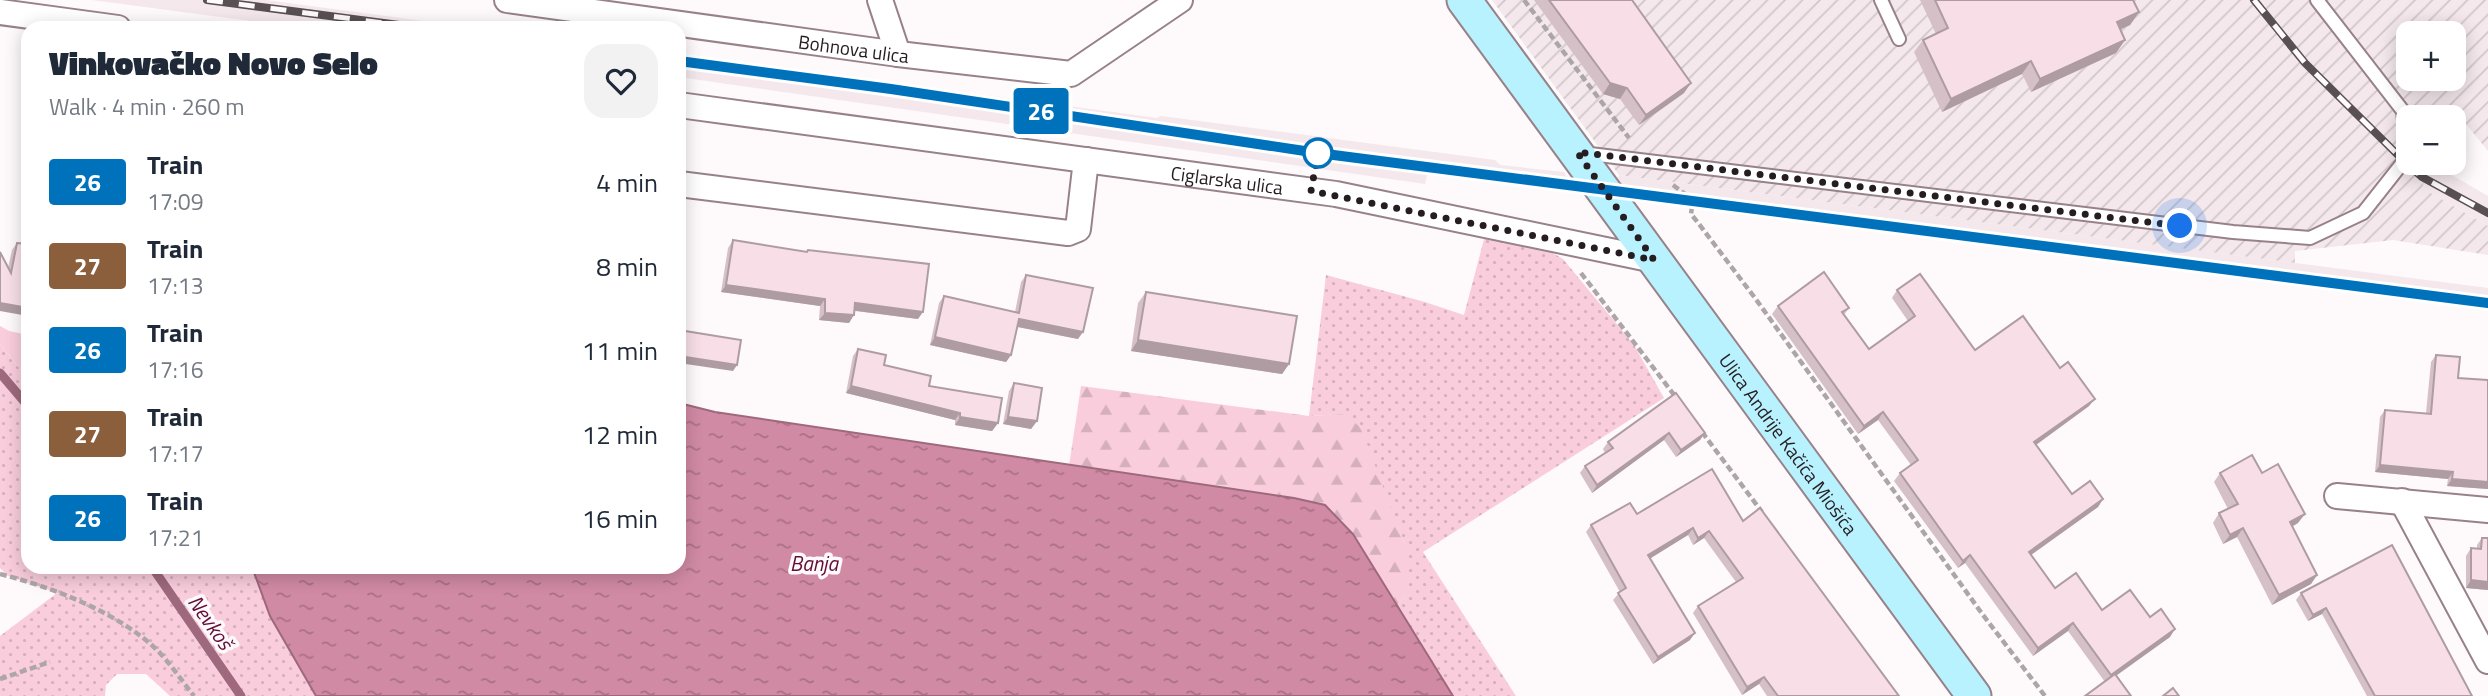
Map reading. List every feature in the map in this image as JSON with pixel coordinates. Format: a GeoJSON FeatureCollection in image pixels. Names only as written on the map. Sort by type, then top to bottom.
{"type":"FeatureCollection","features":[{"type":"Feature","properties":{"kind":"main road","name":"Ulica Andrije Kačića Miošića"},"geometry":{"type":"LineString","coordinates":[[1464,0],[1974,696]]}},
{"type":"Feature","properties":{"kind":"street","name":"Bohnova ulica"},"geometry":{"type":"LineString","coordinates":[[507,0],[659,21]]}},
{"type":"Feature","properties":{"kind":"street"},"geometry":{"type":"LineString","coordinates":[[880,0],[898,54]]}},
{"type":"Feature","properties":{"kind":"street","name":"Bohnova ulica"},"geometry":{"type":"LineString","coordinates":[[686,25],[898,54],[1071,74],[1180,0]]}},
{"type":"Feature","properties":{"kind":"street"},"geometry":{"type":"LineString","coordinates":[[0,12],[38,21]]}},
{"type":"Feature","properties":{"kind":"street","name":"Ciglarska ulica"},"geometry":{"type":"LineString","coordinates":[[686,105],[1336,194],[1654,260]]}},
{"type":"Feature","properties":{"kind":"street"},"geometry":{"type":"LineString","coordinates":[[686,185],[1068,233],[1078,229],[1086,160]]}},
{"type":"Feature","properties":{"kind":"street"},"geometry":{"type":"LineString","coordinates":[[2337,496],[2488,510]]}},
{"type":"Feature","properties":{"kind":"street"},"geometry":{"type":"LineString","coordinates":[[2402,501],[2488,661]]}},
{"type":"Feature","properties":{"kind":"lane"},"geometry":{"type":"LineString","coordinates":[[1881,0],[1899,39]]}},
{"type":"Feature","properties":{"kind":"lane"},"geometry":{"type":"LineString","coordinates":[[1577,152],[2233,232],[2310,239],[2363,213],[2404,161],[2406,141],[2403,111],[2317,0]]}},
{"type":"Feature","properties":{"kind":"path"},"geometry":{"type":"LineString","coordinates":[[1524,0],[1648,161],[1693,200],[1692,214],[1699,224],[1764,309],[1983,615],[2045,696]]}},
{"type":"Feature","properties":{"kind":"path"},"geometry":{"type":"LineString","coordinates":[[1555,239],[1682,404]]}},
{"type":"Feature","properties":{"kind":"path"},"geometry":{"type":"LineString","coordinates":[[1698,427],[1769,523]]}},
{"type":"Feature","properties":{"kind":"path"},"geometry":{"type":"LineString","coordinates":[[0,574],[58,592],[119,621],[157,649],[194,696]]}},
{"type":"Feature","properties":{"kind":"path"},"geometry":{"type":"LineString","coordinates":[[0,679],[50,662]]}},
{"type":"Feature","properties":{"kind":"shaded area"},"geometry":{"type":"Polygon","coordinates":[[[92,0],[266,0],[424,21],[250,21],[92,0]]]}},
{"type":"Feature","properties":{"kind":"shaded area"},"geometry":{"type":"Polygon","coordinates":[[[1492,0],[2488,0],[2488,151],[2466,124],[2466,105],[2396,105],[2396,175],[2427,175],[2422,188],[2488,226],[2488,255],[2393,240],[2295,251],[2295,263],[1619,175],[1492,0]]]}},
{"type":"Feature","properties":{"kind":"shaded area"},"geometry":{"type":"Polygon","coordinates":[[[686,55],[1495,160],[1500,165],[1564,172],[1576,193],[1428,172],[1425,184],[686,78],[686,55]]]}},
{"type":"Feature","properties":{"kind":"shaded area"},"geometry":{"type":"Polygon","coordinates":[[[1619,175],[2488,288],[2488,309],[1624,199],[1617,181],[1619,175]]]}},
{"type":"Feature","properties":{"kind":"shaded area"},"geometry":{"type":"Polygon","coordinates":[[[2427,175],[2452,175],[2488,196],[2488,226],[2422,188],[2427,175]]]}},
{"type":"Feature","properties":{"kind":"green space"},"geometry":{"type":"Polygon","coordinates":[[[1487,228],[1539,245],[1563,259],[1634,345],[1664,398],[1423,552],[1516,696],[1453,696],[1397,605],[1405,596],[1405,545],[1384,492],[1345,414],[1309,416],[1326,275],[1464,315],[1487,228]]]}},
{"type":"Feature","properties":{"kind":"green space"},"geometry":{"type":"Polygon","coordinates":[[[0,326],[21,334],[21,370],[0,344],[0,326]]]}},
{"type":"Feature","properties":{"kind":"green space"},"geometry":{"type":"Polygon","coordinates":[[[0,344],[21,370],[21,574],[255,574],[270,616],[316,696],[170,696],[146,674],[117,674],[106,685],[105,696],[0,696],[0,636],[57,593],[8,576],[0,568],[0,344]]]}},
{"type":"Feature","properties":{"kind":"green space"},"geometry":{"type":"Polygon","coordinates":[[[1081,386],[1309,416],[1345,414],[1361,428],[1405,545],[1405,596],[1397,605],[1353,534],[1325,505],[1294,498],[1069,466],[1081,386]]]}},
{"type":"Feature","properties":{"kind":"water","name":"Banja"},"geometry":{"type":"Polygon","coordinates":[[[686,405],[715,412],[1294,498],[1325,505],[1353,534],[1453,696],[316,696],[270,616],[255,574],[686,574],[686,405]]]}},
{"type":"Feature","properties":{"kind":"building"},"geometry":{"type":"Polygon","coordinates":[[[1549,0],[1632,0],[1691,83],[1646,115],[1627,88],[1610,83],[1549,0]]]}},
{"type":"Feature","properties":{"kind":"building"},"geometry":{"type":"Polygon","coordinates":[[[1935,0],[2133,0],[2139,12],[2117,22],[2125,40],[2040,79],[2031,61],[1951,99],[1923,40],[1948,28],[1935,0]]]}},
{"type":"Feature","properties":{"kind":"building"},"geometry":{"type":"Polygon","coordinates":[[[733,240],[807,252],[929,264],[923,312],[855,303],[854,315],[825,313],[825,299],[726,285],[733,240]]]}},
{"type":"Feature","properties":{"kind":"building"},"geometry":{"type":"Polygon","coordinates":[[[17,243],[21,243],[21,307],[0,303],[0,252],[11,273],[17,243]]]}},
{"type":"Feature","properties":{"kind":"building"},"geometry":{"type":"Polygon","coordinates":[[[1824,272],[1849,308],[1842,312],[1869,349],[1915,316],[1897,290],[1920,274],[1975,350],[2023,316],[2060,368],[2068,362],[2095,399],[2034,442],[2072,494],[2090,481],[2103,499],[2029,552],[2055,588],[2076,573],[2102,610],[2130,590],[2150,617],[2161,609],[2175,629],[2111,675],[2073,623],[2038,648],[1970,555],[1963,561],[1900,473],[1918,460],[1883,412],[1864,426],[1778,306],[1824,272]]]}},
{"type":"Feature","properties":{"kind":"building"},"geometry":{"type":"Polygon","coordinates":[[[1026,275],[1093,288],[1083,332],[1019,319],[1011,355],[935,337],[944,296],[1019,313],[1026,275]]]}},
{"type":"Feature","properties":{"kind":"building"},"geometry":{"type":"Polygon","coordinates":[[[1146,292],[1297,316],[1289,364],[1138,340],[1146,292]]]}},
{"type":"Feature","properties":{"kind":"building"},"geometry":{"type":"Polygon","coordinates":[[[686,331],[741,340],[737,365],[686,357],[686,331]]]}},
{"type":"Feature","properties":{"kind":"building"},"geometry":{"type":"Polygon","coordinates":[[[858,349],[886,355],[884,365],[931,376],[929,386],[1002,398],[998,423],[960,417],[960,413],[851,386],[858,349]]]}},
{"type":"Feature","properties":{"kind":"building"},"geometry":{"type":"Polygon","coordinates":[[[2436,355],[2460,357],[2458,378],[2488,380],[2488,482],[2452,479],[2453,472],[2380,465],[2385,410],[2431,414],[2436,355]]]}},
{"type":"Feature","properties":{"kind":"building"},"geometry":{"type":"Polygon","coordinates":[[[1014,383],[1042,388],[1037,421],[1008,417],[1014,383]]]}},
{"type":"Feature","properties":{"kind":"building"},"geometry":{"type":"Polygon","coordinates":[[[1676,393],[1705,433],[1681,450],[1669,433],[1597,485],[1585,466],[1613,448],[1608,442],[1676,393]]]}},
{"type":"Feature","properties":{"kind":"building"},"geometry":{"type":"Polygon","coordinates":[[[2252,455],[2262,473],[2278,464],[2305,514],[2290,522],[2317,575],[2279,595],[2243,528],[2230,535],[2219,513],[2238,504],[2220,473],[2252,455]]]}},
{"type":"Feature","properties":{"kind":"building"},"geometry":{"type":"Polygon","coordinates":[[[1712,469],[1743,521],[1760,508],[1899,696],[1778,696],[1764,677],[1747,687],[1698,606],[1743,578],[1709,531],[1698,538],[1693,528],[1648,555],[1695,633],[1658,657],[1618,593],[1626,588],[1591,525],[1630,503],[1637,514],[1712,469]]]}},
{"type":"Feature","properties":{"kind":"building"},"geometry":{"type":"Polygon","coordinates":[[[2482,538],[2488,538],[2488,582],[2471,580],[2471,548],[2481,549],[2482,538]]]}},
{"type":"Feature","properties":{"kind":"building"},"geometry":{"type":"Polygon","coordinates":[[[2392,545],[2472,696],[2375,696],[2326,608],[2313,615],[2301,593],[2392,545]]]}},
{"type":"Feature","properties":{"kind":"building"},"geometry":{"type":"Polygon","coordinates":[[[2115,674],[2131,696],[2085,696],[2115,674]]]}},
{"type":"Feature","properties":{"kind":"building"},"geometry":{"type":"Polygon","coordinates":[[[2173,688],[2179,696],[2163,696],[2173,688]]]}},
{"type":"Feature","properties":{"kind":"waterway","name":"Nevkoš"},"geometry":{"type":"LineString","coordinates":[[0,373],[21,398]]}},
{"type":"Feature","properties":{"kind":"waterway","name":"Nevkoš"},"geometry":{"type":"LineString","coordinates":[[157,574],[241,696]]}},
{"type":"Feature","properties":{"kind":"railway"},"geometry":{"type":"LineString","coordinates":[[207,0],[368,21]]}},
{"type":"Feature","properties":{"kind":"railway"},"geometry":{"type":"LineString","coordinates":[[2254,0],[2305,63],[2404,161],[2422,177],[2488,213]]}},
{"type":"Feature","properties":{"kind":"railway"},"geometry":{"type":"LineString","coordinates":[[686,63],[890,89],[1318,153],[2488,303]]}},
{"type":"Feature","properties":{"kind":"train","name":"26"},"geometry":{"type":"LineString","coordinates":[[686,62],[891,89],[1318,153],[2488,303]]}},
{"type":"Feature","properties":{"kind":"route"},"geometry":{"type":"LineString","coordinates":[[1318,153],[1311,191],[1654,260],[1577,152],[2180,226]]}}]}
